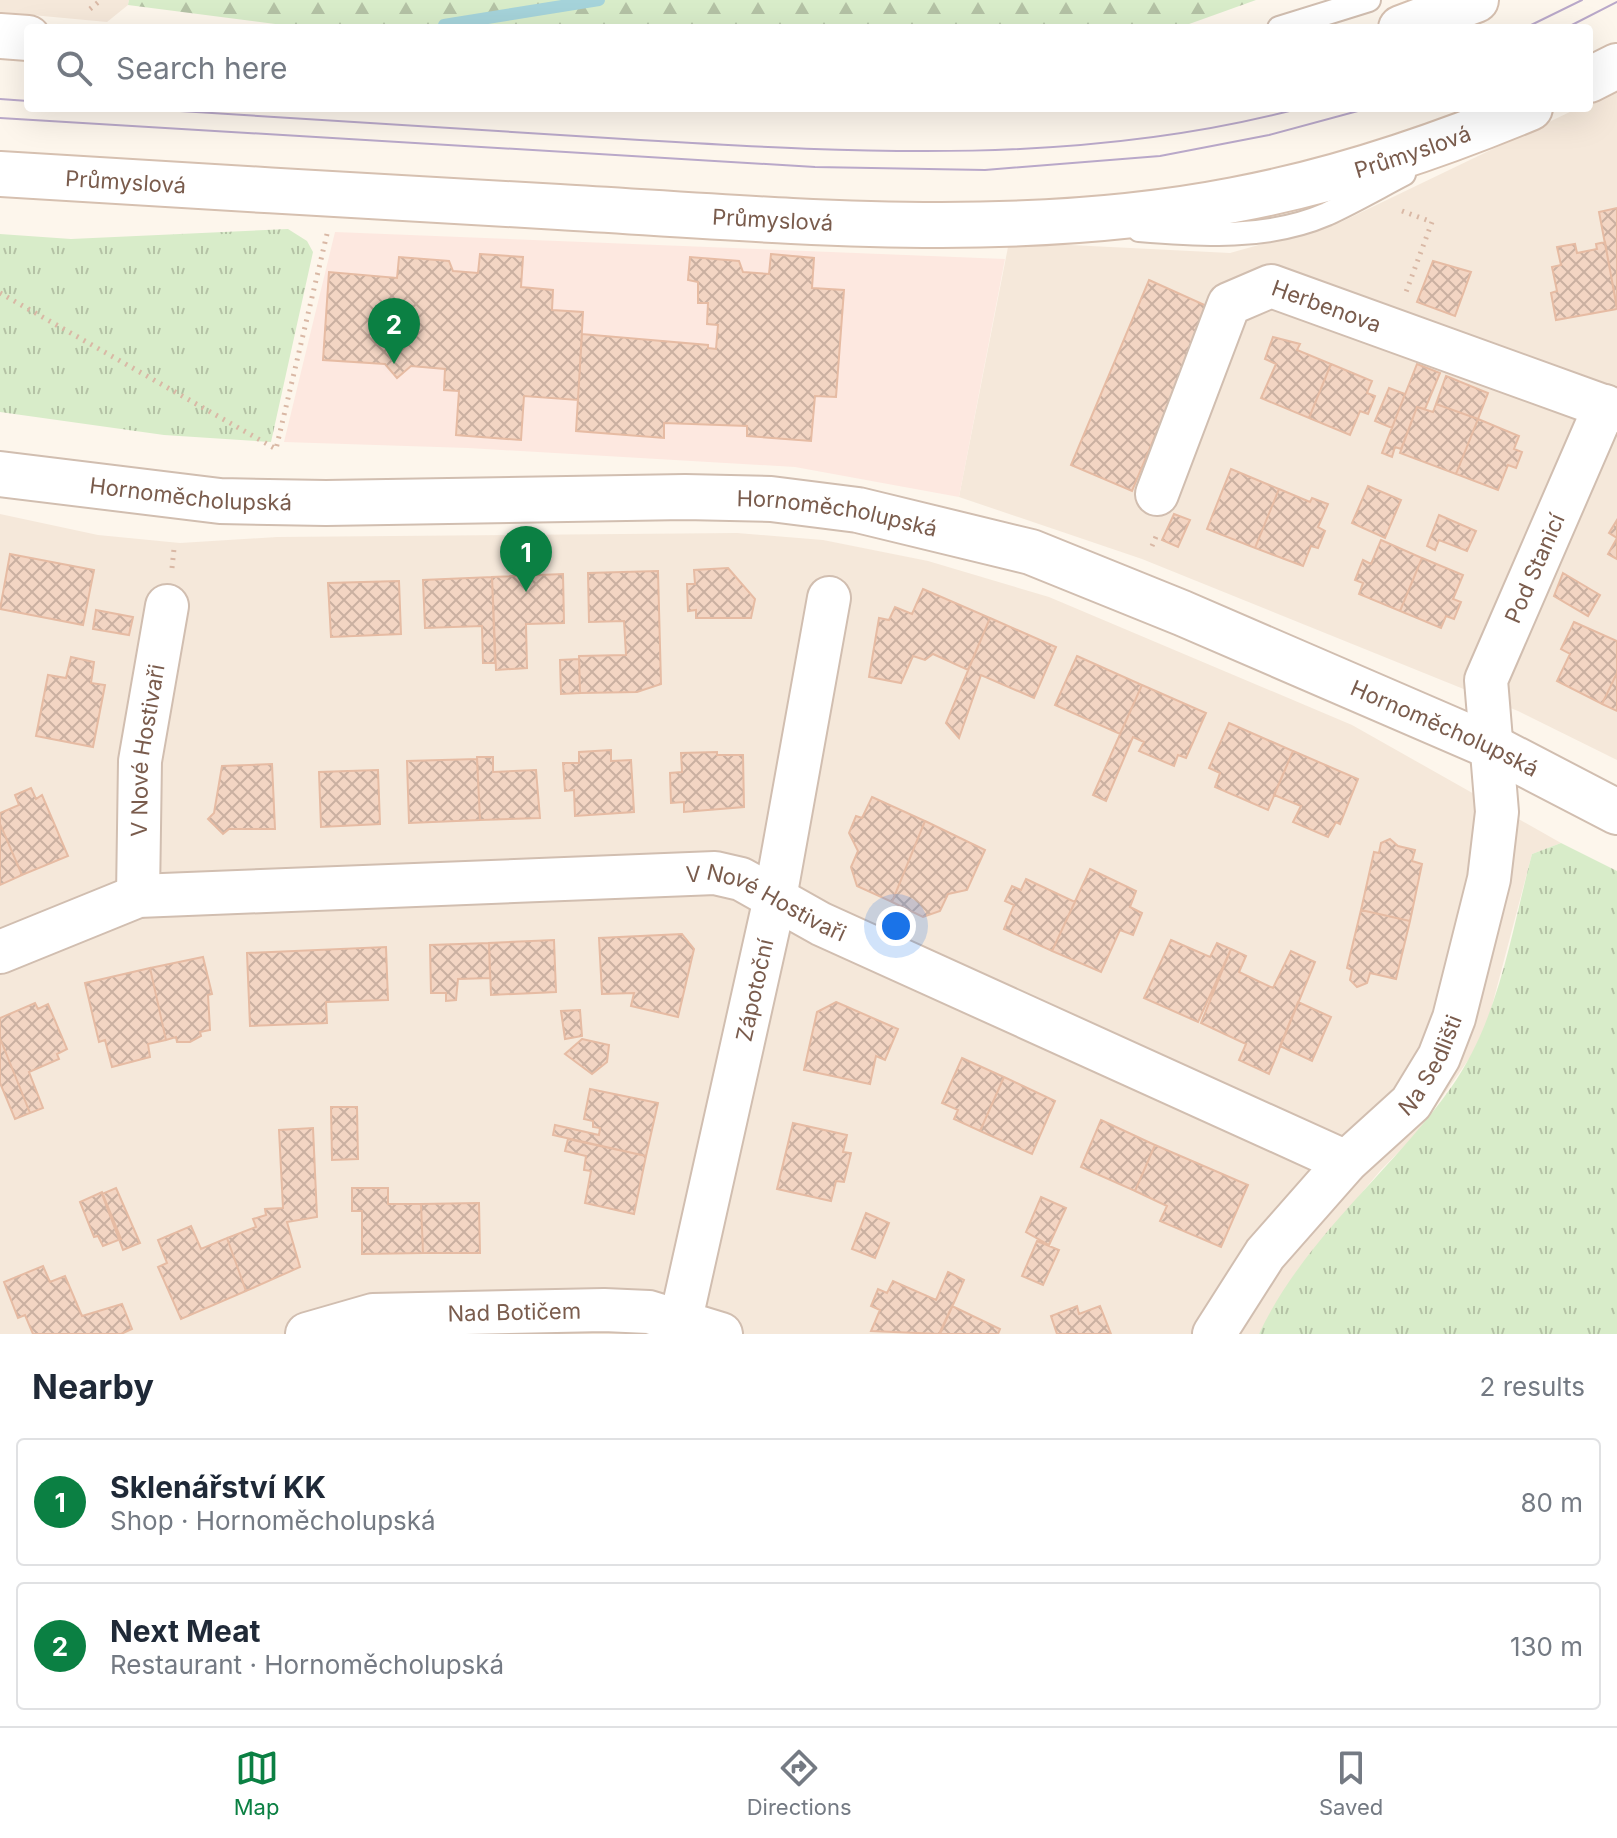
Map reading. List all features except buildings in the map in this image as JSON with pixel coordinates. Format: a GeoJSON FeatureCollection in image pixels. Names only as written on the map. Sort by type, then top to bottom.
{"type":"FeatureCollection","features":[{"type":"Feature","properties":{"kind":"street"},"geometry":{"type":"LineString","coordinates":[[1412,24],[1476,0]]}},
{"type":"Feature","properties":{"kind":"street"},"geometry":{"type":"LineString","coordinates":[[0,36],[24,38]]}},
{"type":"Feature","properties":{"kind":"street"},"geometry":{"type":"LineString","coordinates":[[1593,78],[1617,66]]}},
{"type":"Feature","properties":{"kind":"street","name":"Průmyslová"},"geometry":{"type":"LineString","coordinates":[[0,174],[761,218],[923,223],[1030,222],[1189,208],[1286,189],[1414,153],[1520,112]]}},
{"type":"Feature","properties":{"kind":"street"},"geometry":{"type":"LineString","coordinates":[[0,189],[67,178]]}},
{"type":"Feature","properties":{"kind":"street","name":"Herbenova"},"geometry":{"type":"LineString","coordinates":[[1157,494],[1229,304],[1271,286],[1613,407]]}},
{"type":"Feature","properties":{"kind":"street","name":"Pod Stanicí"},"geometry":{"type":"LineString","coordinates":[[1492,747],[1486,680],[1613,407]]}},
{"type":"Feature","properties":{"kind":"street","name":"Hornoměcholupská"},"geometry":{"type":"LineString","coordinates":[[0,474],[220,501],[326,503],[685,497],[771,499],[858,510],[1031,552],[1182,613],[1492,747],[1617,812]]}},
{"type":"Feature","properties":{"kind":"street","name":"Zápotoční"},"geometry":{"type":"LineString","coordinates":[[681,1326],[775,898],[829,598]]}},
{"type":"Feature","properties":{"kind":"street","name":"V Nové Hostivaři"},"geometry":{"type":"LineString","coordinates":[[138,896],[140,761],[167,606]]}},
{"type":"Feature","properties":{"kind":"street","name":"Na Sedlišti"},"geometry":{"type":"LineString","coordinates":[[1221,1330],[1265,1254],[1346,1162],[1411,1103],[1439,1057],[1454,1018],[1489,879],[1497,812],[1492,747]]}},
{"type":"Feature","properties":{"kind":"street","name":"V Nové Hostivaři"},"geometry":{"type":"LineString","coordinates":[[0,952],[138,896],[694,872],[741,879],[821,924],[1346,1162]]}},
{"type":"Feature","properties":{"kind":"street","name":"Nad Botičem"},"geometry":{"type":"LineString","coordinates":[[307,1334],[373,1315],[604,1310],[649,1312],[681,1326],[721,1334]]}},
{"type":"Feature","properties":{"kind":"lane"},"geometry":{"type":"LineString","coordinates":[[1292,24],[1369,0]]}},
{"type":"Feature","properties":{"kind":"path"},"geometry":{"type":"LineString","coordinates":[[90,9],[101,0]]}},
{"type":"Feature","properties":{"kind":"path"},"geometry":{"type":"LineString","coordinates":[[1394,208],[1432,222],[1403,300]]}},
{"type":"Feature","properties":{"kind":"path"},"geometry":{"type":"LineString","coordinates":[[0,293],[276,449],[330,224]]}},
{"type":"Feature","properties":{"kind":"shaded area"},"geometry":{"type":"Polygon","coordinates":[[[0,0],[129,0],[128,5],[107,22],[0,12],[0,0]]]}},
{"type":"Feature","properties":{"kind":"shaded area"},"geometry":{"type":"Polygon","coordinates":[[[1617,89],[1617,760],[1518,711],[1142,559],[959,497],[1009,242],[1230,253],[1341,222],[1570,112],[1593,112],[1593,101],[1617,89]]]}},
{"type":"Feature","properties":{"kind":"shaded area"},"geometry":{"type":"Polygon","coordinates":[[[335,232],[1005,259],[959,497],[795,467],[468,448],[284,442],[335,232]]]}},
{"type":"Feature","properties":{"kind":"shaded area"},"geometry":{"type":"Polygon","coordinates":[[[0,514],[98,535],[180,543],[277,537],[737,533],[823,540],[928,561],[1049,597],[1352,725],[1561,843],[1532,854],[1488,1021],[1471,1056],[1417,1133],[1380,1171],[1299,1268],[1259,1334],[0,1334],[0,514]]]}},
{"type":"Feature","properties":{"kind":"green space"},"geometry":{"type":"Polygon","coordinates":[[[129,0],[1256,0],[1189,24],[275,24],[128,5],[129,0]]]}},
{"type":"Feature","properties":{"kind":"green space"},"geometry":{"type":"Polygon","coordinates":[[[288,229],[307,241],[313,252],[271,442],[164,435],[0,412],[0,234],[71,239],[288,229]]]}},
{"type":"Feature","properties":{"kind":"green space"},"geometry":{"type":"Polygon","coordinates":[[[1561,843],[1617,871],[1617,1334],[1259,1334],[1299,1267],[1426,1120],[1467,1063],[1481,1035],[1502,976],[1532,854],[1561,843]]]}},
{"type":"Feature","properties":{"kind":"waterway"},"geometry":{"type":"LineString","coordinates":[[450,24],[599,0]]}},
{"type":"Feature","properties":{"kind":"tram line"},"geometry":{"type":"LineString","coordinates":[[1533,24],[1582,0]]}},
{"type":"Feature","properties":{"kind":"tram line"},"geometry":{"type":"LineString","coordinates":[[1574,24],[1617,2]]}},
{"type":"Feature","properties":{"kind":"tram line"},"geometry":{"type":"LineString","coordinates":[[0,99],[24,101]]}},
{"type":"Feature","properties":{"kind":"tram line"},"geometry":{"type":"LineString","coordinates":[[195,112],[723,145],[889,151],[1055,147],[1137,139],[1219,127],[1284,112]]}},
{"type":"Feature","properties":{"kind":"tram line"},"geometry":{"type":"LineString","coordinates":[[0,118],[815,167],[985,170],[1160,156],[1269,135],[1354,112]]}},
{"type":"Feature","properties":{"kind":"place","name":"Next Meat"},"geometry":{"type":"Point","coordinates":[394,364]}},
{"type":"Feature","properties":{"kind":"place","name":"Sklenářství KK"},"geometry":{"type":"Point","coordinates":[526,592]}}]}
